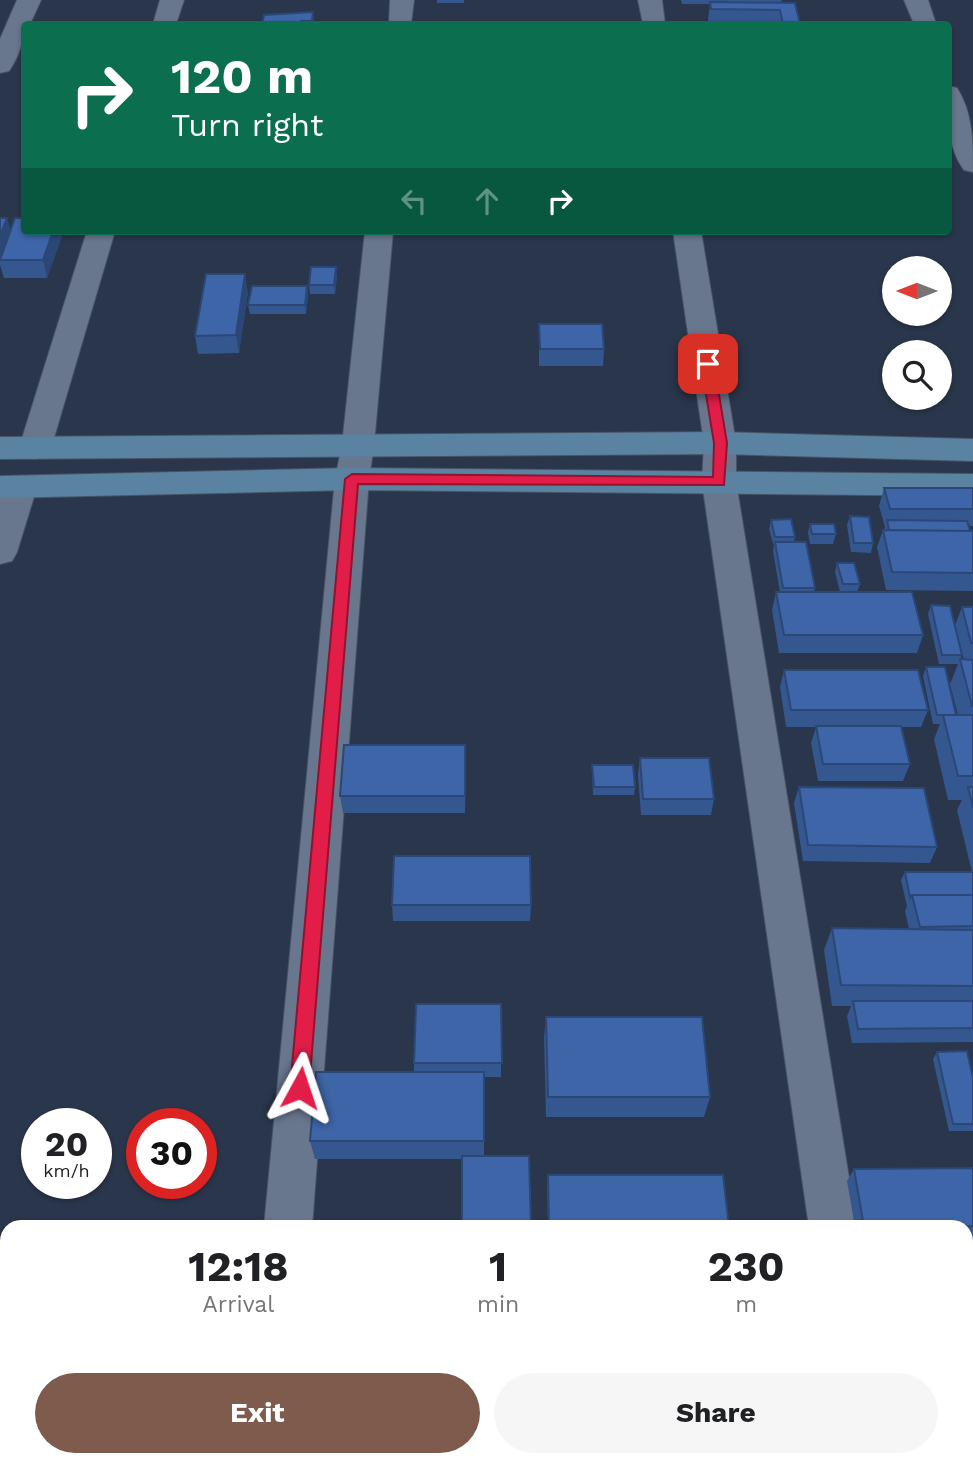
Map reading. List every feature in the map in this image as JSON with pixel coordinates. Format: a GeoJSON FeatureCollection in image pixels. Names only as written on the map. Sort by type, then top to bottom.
{"type":"FeatureCollection","features":[{"type":"Feature","properties":{"kind":"main road"},"geometry":{"type":"LineString","coordinates":[[0,448],[355,462],[720,463],[973,450]]}},
{"type":"Feature","properties":{"kind":"main road"},"geometry":{"type":"LineString","coordinates":[[10,487],[355,462]]}},
{"type":"Feature","properties":{"kind":"main road"},"geometry":{"type":"LineString","coordinates":[[720,463],[973,485]]}},
{"type":"Feature","properties":{"kind":"street"},"geometry":{"type":"LineString","coordinates":[[0,66],[29,0]]}},
{"type":"Feature","properties":{"kind":"street"},"geometry":{"type":"LineString","coordinates":[[166,21],[172,0]]}},
{"type":"Feature","properties":{"kind":"street"},"geometry":{"type":"LineString","coordinates":[[400,21],[402,0]]}},
{"type":"Feature","properties":{"kind":"street"},"geometry":{"type":"LineString","coordinates":[[650,0],[654,21]]}},
{"type":"Feature","properties":{"kind":"street"},"geometry":{"type":"LineString","coordinates":[[916,0],[924,21]]}},
{"type":"Feature","properties":{"kind":"street"},"geometry":{"type":"LineString","coordinates":[[952,104],[973,164]]}},
{"type":"Feature","properties":{"kind":"street"},"geometry":{"type":"LineString","coordinates":[[35,448],[100,235]]}},
{"type":"Feature","properties":{"kind":"street"},"geometry":{"type":"LineString","coordinates":[[289,1220],[355,462],[379,235]]}},
{"type":"Feature","properties":{"kind":"street"},"geometry":{"type":"LineString","coordinates":[[688,235],[832,1220]]}},
{"type":"Feature","properties":{"kind":"street"},"geometry":{"type":"LineString","coordinates":[[0,552],[10,487]]}},
{"type":"Feature","properties":{"kind":"building"},"geometry":{"type":"Polygon","coordinates":[[[710,2],[795,3],[799,21],[782,21],[780,10],[711,9],[710,2]]]}},
{"type":"Feature","properties":{"kind":"building"},"geometry":{"type":"Polygon","coordinates":[[[313,12],[312,21],[263,21],[264,15],[313,12]]]}},
{"type":"Feature","properties":{"kind":"building"},"geometry":{"type":"Polygon","coordinates":[[[0,218],[7,218],[0,236],[0,218]]]}},
{"type":"Feature","properties":{"kind":"building"},"geometry":{"type":"Polygon","coordinates":[[[15,218],[21,218],[21,235],[52,235],[43,260],[0,260],[15,218]]]}},
{"type":"Feature","properties":{"kind":"building"},"geometry":{"type":"Polygon","coordinates":[[[311,267],[336,267],[334,285],[309,285],[311,267]]]}},
{"type":"Feature","properties":{"kind":"building"},"geometry":{"type":"Polygon","coordinates":[[[206,274],[245,274],[236,335],[195,336],[206,274]]]}},
{"type":"Feature","properties":{"kind":"building"},"geometry":{"type":"Polygon","coordinates":[[[252,286],[307,286],[305,305],[248,305],[252,286]]]}},
{"type":"Feature","properties":{"kind":"building"},"geometry":{"type":"Polygon","coordinates":[[[539,324],[602,324],[604,349],[540,349],[539,324]]]}},
{"type":"Feature","properties":{"kind":"building"},"geometry":{"type":"Polygon","coordinates":[[[884,488],[973,488],[973,509],[890,509],[884,488]]]}},
{"type":"Feature","properties":{"kind":"building"},"geometry":{"type":"Polygon","coordinates":[[[850,516],[869,517],[873,543],[854,543],[850,516]]]}},
{"type":"Feature","properties":{"kind":"building"},"geometry":{"type":"Polygon","coordinates":[[[791,519],[795,537],[775,537],[771,520],[791,519]]]}},
{"type":"Feature","properties":{"kind":"building"},"geometry":{"type":"Polygon","coordinates":[[[887,520],[967,521],[970,531],[889,530],[887,520]]]}},
{"type":"Feature","properties":{"kind":"building"},"geometry":{"type":"Polygon","coordinates":[[[810,524],[834,524],[836,534],[812,534],[810,524]]]}},
{"type":"Feature","properties":{"kind":"building"},"geometry":{"type":"Polygon","coordinates":[[[883,530],[973,531],[973,573],[892,572],[883,530]]]}},
{"type":"Feature","properties":{"kind":"building"},"geometry":{"type":"Polygon","coordinates":[[[775,542],[806,542],[815,588],[783,588],[775,542]]]}},
{"type":"Feature","properties":{"kind":"building"},"geometry":{"type":"Polygon","coordinates":[[[837,563],[854,563],[860,584],[843,584],[837,563]]]}},
{"type":"Feature","properties":{"kind":"building"},"geometry":{"type":"Polygon","coordinates":[[[776,592],[912,592],[923,635],[784,635],[776,592]]]}},
{"type":"Feature","properties":{"kind":"building"},"geometry":{"type":"Polygon","coordinates":[[[931,605],[950,606],[962,655],[942,655],[931,605]]]}},
{"type":"Feature","properties":{"kind":"building"},"geometry":{"type":"Polygon","coordinates":[[[962,607],[973,607],[973,643],[971,643],[962,607]]]}},
{"type":"Feature","properties":{"kind":"building"},"geometry":{"type":"Polygon","coordinates":[[[960,659],[973,660],[973,706],[972,706],[960,659]]]}},
{"type":"Feature","properties":{"kind":"building"},"geometry":{"type":"Polygon","coordinates":[[[926,667],[945,667],[956,715],[937,715],[926,667]]]}},
{"type":"Feature","properties":{"kind":"building"},"geometry":{"type":"Polygon","coordinates":[[[784,670],[918,670],[928,710],[791,710],[784,670]]]}},
{"type":"Feature","properties":{"kind":"building"},"geometry":{"type":"Polygon","coordinates":[[[943,715],[973,715],[973,776],[958,776],[943,715]]]}},
{"type":"Feature","properties":{"kind":"building"},"geometry":{"type":"Polygon","coordinates":[[[816,726],[901,726],[910,764],[823,764],[816,726]]]}},
{"type":"Feature","properties":{"kind":"building"},"geometry":{"type":"Polygon","coordinates":[[[344,745],[465,745],[465,796],[340,796],[344,745]]]}},
{"type":"Feature","properties":{"kind":"building"},"geometry":{"type":"Polygon","coordinates":[[[640,758],[709,758],[714,799],[643,799],[640,758]]]}},
{"type":"Feature","properties":{"kind":"building"},"geometry":{"type":"Polygon","coordinates":[[[592,765],[633,765],[635,787],[594,787],[592,765]]]}},
{"type":"Feature","properties":{"kind":"building"},"geometry":{"type":"Polygon","coordinates":[[[799,787],[924,788],[937,847],[808,845],[799,787]]]}},
{"type":"Feature","properties":{"kind":"building"},"geometry":{"type":"Polygon","coordinates":[[[968,787],[973,787],[973,808],[968,787]]]}},
{"type":"Feature","properties":{"kind":"building"},"geometry":{"type":"Polygon","coordinates":[[[394,856],[530,856],[531,905],[392,905],[394,856]]]}},
{"type":"Feature","properties":{"kind":"building"},"geometry":{"type":"Polygon","coordinates":[[[905,872],[973,872],[973,895],[912,895],[910,898],[905,872]]]}},
{"type":"Feature","properties":{"kind":"building"},"geometry":{"type":"Polygon","coordinates":[[[912,895],[973,895],[973,926],[920,927],[912,895]]]}},
{"type":"Feature","properties":{"kind":"building"},"geometry":{"type":"Polygon","coordinates":[[[832,928],[973,930],[973,986],[841,985],[832,928]]]}},
{"type":"Feature","properties":{"kind":"building"},"geometry":{"type":"Polygon","coordinates":[[[853,1001],[973,1001],[973,1028],[858,1029],[853,1001]]]}},
{"type":"Feature","properties":{"kind":"building"},"geometry":{"type":"Polygon","coordinates":[[[416,1004],[501,1004],[502,1063],[414,1063],[416,1004]]]}},
{"type":"Feature","properties":{"kind":"building"},"geometry":{"type":"Polygon","coordinates":[[[546,1017],[702,1017],[710,1097],[548,1097],[546,1017]]]}},
{"type":"Feature","properties":{"kind":"building"},"geometry":{"type":"Polygon","coordinates":[[[967,1051],[973,1078],[973,1124],[953,1124],[937,1052],[967,1051]]]}},
{"type":"Feature","properties":{"kind":"building"},"geometry":{"type":"Polygon","coordinates":[[[316,1072],[484,1072],[484,1141],[310,1141],[316,1072]]]}},
{"type":"Feature","properties":{"kind":"building"},"geometry":{"type":"Polygon","coordinates":[[[462,1156],[529,1156],[531,1220],[462,1220],[462,1156]]]}},
{"type":"Feature","properties":{"kind":"building"},"geometry":{"type":"Polygon","coordinates":[[[973,1168],[973,1220],[863,1220],[854,1169],[973,1168]]]}},
{"type":"Feature","properties":{"kind":"building"},"geometry":{"type":"Polygon","coordinates":[[[548,1175],[723,1175],[728,1220],[549,1220],[548,1175]]]}},
{"type":"Feature","properties":{"kind":"route"},"geometry":{"type":"LineString","coordinates":[[300,1088],[352,479],[719,482],[720,443],[708,364]]}}]}
